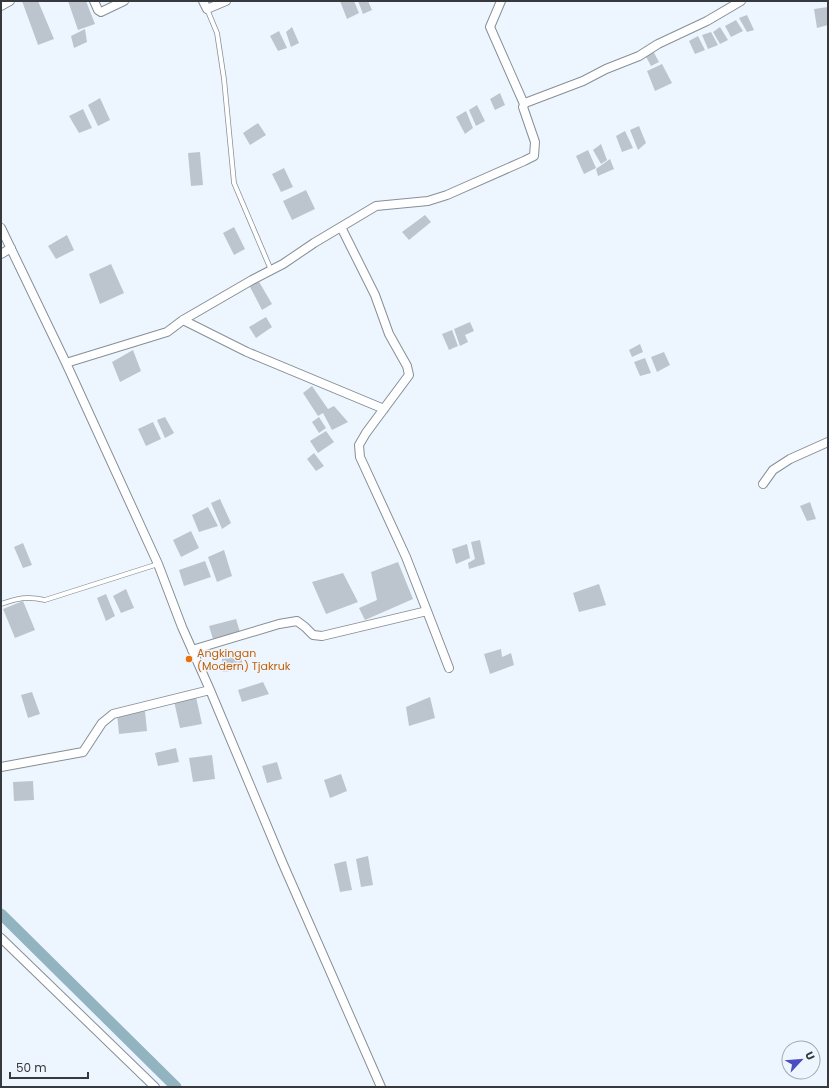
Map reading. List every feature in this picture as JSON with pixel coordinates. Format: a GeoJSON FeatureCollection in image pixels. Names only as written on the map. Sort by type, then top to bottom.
{"type":"FeatureCollection","features":[{"type":"Feature","properties":{"kind":"street"},"geometry":{"type":"LineString","coordinates":[[1,6],[10,1]]}},
{"type":"Feature","properties":{"kind":"street"},"geometry":{"type":"LineString","coordinates":[[94,1],[100,12],[124,1]]}},
{"type":"Feature","properties":{"kind":"street"},"geometry":{"type":"LineString","coordinates":[[205,5],[226,1]]}},
{"type":"Feature","properties":{"kind":"street"},"geometry":{"type":"LineString","coordinates":[[66,364],[167,332],[183,320],[271,270],[376,206],[414,204],[439,198],[534,156],[535,142],[524,110],[524,104],[490,27],[500,1]]}},
{"type":"Feature","properties":{"kind":"street"},"geometry":{"type":"LineString","coordinates":[[524,104],[583,81],[606,69],[639,56],[658,44],[707,21],[741,1]]}},
{"type":"Feature","properties":{"kind":"street"},"geometry":{"type":"LineString","coordinates":[[341,227],[375,295],[389,334],[407,366],[408,375],[366,433],[359,445],[360,457],[406,557],[449,668]]}},
{"type":"Feature","properties":{"kind":"street"},"geometry":{"type":"LineString","coordinates":[[1,228],[66,364],[158,564],[182,627],[283,864],[381,1087]]}},
{"type":"Feature","properties":{"kind":"street"},"geometry":{"type":"LineString","coordinates":[[1,254],[11,248]]}},
{"type":"Feature","properties":{"kind":"street"},"geometry":{"type":"LineString","coordinates":[[183,320],[246,352],[384,409]]}},
{"type":"Feature","properties":{"kind":"street"},"geometry":{"type":"LineString","coordinates":[[763,484],[773,470],[790,459],[828,442]]}},
{"type":"Feature","properties":{"kind":"street"},"geometry":{"type":"LineString","coordinates":[[192,650],[279,624],[297,621],[313,635],[322,636],[427,611]]}},
{"type":"Feature","properties":{"kind":"street"},"geometry":{"type":"LineString","coordinates":[[1,767],[84,752],[102,723],[113,714],[210,690]]}},
{"type":"Feature","properties":{"kind":"street"},"geometry":{"type":"LineString","coordinates":[[1,938],[155,1087]]}},
{"type":"Feature","properties":{"kind":"lane"},"geometry":{"type":"LineString","coordinates":[[205,5],[217,33],[224,79],[234,183],[271,270]]}},
{"type":"Feature","properties":{"kind":"lane"},"geometry":{"type":"LineString","coordinates":[[1,604],[18,598],[32,597],[45,600],[158,564]]}},
{"type":"Feature","properties":{"kind":"building"},"geometry":{"type":"Polygon","coordinates":[[[22,1],[38,1],[54,39],[38,45],[22,1]]]}},
{"type":"Feature","properties":{"kind":"building"},"geometry":{"type":"Polygon","coordinates":[[[68,1],[86,1],[95,24],[78,30],[68,1]]]}},
{"type":"Feature","properties":{"kind":"building"},"geometry":{"type":"Polygon","coordinates":[[[340,1],[354,1],[359,13],[347,19],[340,1]]]}},
{"type":"Feature","properties":{"kind":"building"},"geometry":{"type":"Polygon","coordinates":[[[358,1],[368,1],[372,10],[363,14],[358,1]]]}},
{"type":"Feature","properties":{"kind":"building"},"geometry":{"type":"Polygon","coordinates":[[[828,7],[828,25],[817,28],[814,9],[828,7]]]}},
{"type":"Feature","properties":{"kind":"building"},"geometry":{"type":"Polygon","coordinates":[[[747,15],[754,30],[747,32],[739,18],[747,15]]]}},
{"type":"Feature","properties":{"kind":"building"},"geometry":{"type":"Polygon","coordinates":[[[736,20],[743,31],[731,37],[725,26],[736,20]]]}},
{"type":"Feature","properties":{"kind":"building"},"geometry":{"type":"Polygon","coordinates":[[[292,27],[299,43],[291,47],[286,32],[292,27]]]}},
{"type":"Feature","properties":{"kind":"building"},"geometry":{"type":"Polygon","coordinates":[[[720,27],[728,40],[720,44],[713,32],[720,27]]]}},
{"type":"Feature","properties":{"kind":"building"},"geometry":{"type":"Polygon","coordinates":[[[85,29],[87,42],[74,48],[71,36],[85,29]]]}},
{"type":"Feature","properties":{"kind":"building"},"geometry":{"type":"Polygon","coordinates":[[[279,31],[287,48],[278,51],[270,36],[279,31]]]}},
{"type":"Feature","properties":{"kind":"building"},"geometry":{"type":"Polygon","coordinates":[[[711,32],[718,45],[708,49],[702,35],[711,32]]]}},
{"type":"Feature","properties":{"kind":"building"},"geometry":{"type":"Polygon","coordinates":[[[698,36],[705,50],[695,54],[689,41],[698,36]]]}},
{"type":"Feature","properties":{"kind":"building"},"geometry":{"type":"Polygon","coordinates":[[[652,49],[659,62],[651,66],[644,53],[652,49]]]}},
{"type":"Feature","properties":{"kind":"building"},"geometry":{"type":"Polygon","coordinates":[[[662,64],[672,83],[655,91],[647,71],[662,64]]]}},
{"type":"Feature","properties":{"kind":"building"},"geometry":{"type":"Polygon","coordinates":[[[500,93],[505,105],[495,110],[490,99],[500,93]]]}},
{"type":"Feature","properties":{"kind":"building"},"geometry":{"type":"Polygon","coordinates":[[[100,98],[110,120],[98,126],[88,105],[100,98]]]}},
{"type":"Feature","properties":{"kind":"building"},"geometry":{"type":"Polygon","coordinates":[[[477,105],[485,121],[476,126],[469,110],[477,105]]]}},
{"type":"Feature","properties":{"kind":"building"},"geometry":{"type":"Polygon","coordinates":[[[83,109],[92,128],[79,133],[69,116],[83,109]]]}},
{"type":"Feature","properties":{"kind":"building"},"geometry":{"type":"Polygon","coordinates":[[[466,111],[473,128],[465,134],[456,117],[466,111]]]}},
{"type":"Feature","properties":{"kind":"building"},"geometry":{"type":"Polygon","coordinates":[[[258,123],[266,135],[250,145],[243,133],[258,123]]]}},
{"type":"Feature","properties":{"kind":"building"},"geometry":{"type":"Polygon","coordinates":[[[639,126],[646,143],[638,150],[630,130],[639,126]]]}},
{"type":"Feature","properties":{"kind":"building"},"geometry":{"type":"Polygon","coordinates":[[[625,131],[633,148],[622,152],[616,136],[625,131]]]}},
{"type":"Feature","properties":{"kind":"building"},"geometry":{"type":"Polygon","coordinates":[[[601,144],[607,160],[601,164],[593,150],[601,144]]]}},
{"type":"Feature","properties":{"kind":"building"},"geometry":{"type":"Polygon","coordinates":[[[588,150],[596,168],[584,174],[576,156],[588,150]]]}},
{"type":"Feature","properties":{"kind":"building"},"geometry":{"type":"Polygon","coordinates":[[[200,152],[203,185],[191,186],[188,153],[200,152]]]}},
{"type":"Feature","properties":{"kind":"building"},"geometry":{"type":"Polygon","coordinates":[[[610,159],[614,169],[598,176],[596,169],[610,159]]]}},
{"type":"Feature","properties":{"kind":"building"},"geometry":{"type":"Polygon","coordinates":[[[284,168],[293,187],[281,192],[272,174],[284,168]]]}},
{"type":"Feature","properties":{"kind":"building"},"geometry":{"type":"Polygon","coordinates":[[[306,190],[315,209],[292,220],[283,201],[306,190]]]}},
{"type":"Feature","properties":{"kind":"building"},"geometry":{"type":"Polygon","coordinates":[[[425,215],[431,222],[409,240],[402,232],[425,215]]]}},
{"type":"Feature","properties":{"kind":"building"},"geometry":{"type":"Polygon","coordinates":[[[234,227],[245,249],[234,255],[223,233],[234,227]]]}},
{"type":"Feature","properties":{"kind":"building"},"geometry":{"type":"Polygon","coordinates":[[[67,235],[74,250],[56,259],[48,246],[67,235]]]}},
{"type":"Feature","properties":{"kind":"building"},"geometry":{"type":"Polygon","coordinates":[[[111,264],[124,293],[100,304],[89,274],[111,264]]]}},
{"type":"Feature","properties":{"kind":"building"},"geometry":{"type":"Polygon","coordinates":[[[258,280],[272,304],[262,310],[249,285],[258,280]]]}},
{"type":"Feature","properties":{"kind":"building"},"geometry":{"type":"Polygon","coordinates":[[[266,317],[272,327],[256,338],[249,327],[266,317]]]}},
{"type":"Feature","properties":{"kind":"building"},"geometry":{"type":"Polygon","coordinates":[[[470,322],[474,331],[465,335],[468,342],[460,346],[454,329],[470,322]]]}},
{"type":"Feature","properties":{"kind":"building"},"geometry":{"type":"Polygon","coordinates":[[[452,330],[458,346],[449,350],[442,334],[452,330]]]}},
{"type":"Feature","properties":{"kind":"building"},"geometry":{"type":"Polygon","coordinates":[[[640,344],[643,352],[632,357],[629,350],[640,344]]]}},
{"type":"Feature","properties":{"kind":"building"},"geometry":{"type":"Polygon","coordinates":[[[133,350],[141,371],[120,382],[112,362],[133,350]]]}},
{"type":"Feature","properties":{"kind":"building"},"geometry":{"type":"Polygon","coordinates":[[[664,352],[670,365],[657,372],[651,357],[664,352]]]}},
{"type":"Feature","properties":{"kind":"building"},"geometry":{"type":"Polygon","coordinates":[[[645,358],[651,373],[640,376],[634,362],[645,358]]]}},
{"type":"Feature","properties":{"kind":"building"},"geometry":{"type":"Polygon","coordinates":[[[312,386],[328,409],[334,406],[348,422],[332,430],[323,413],[318,416],[303,393],[312,386]]]}},
{"type":"Feature","properties":{"kind":"building"},"geometry":{"type":"Polygon","coordinates":[[[165,417],[174,433],[165,438],[157,420],[165,417]]]}},
{"type":"Feature","properties":{"kind":"building"},"geometry":{"type":"Polygon","coordinates":[[[319,417],[326,428],[319,433],[312,422],[319,417]]]}},
{"type":"Feature","properties":{"kind":"building"},"geometry":{"type":"Polygon","coordinates":[[[153,422],[161,439],[146,446],[138,429],[153,422]]]}},
{"type":"Feature","properties":{"kind":"building"},"geometry":{"type":"Polygon","coordinates":[[[326,431],[334,442],[318,453],[310,441],[326,431]]]}},
{"type":"Feature","properties":{"kind":"building"},"geometry":{"type":"Polygon","coordinates":[[[314,453],[324,466],[316,471],[307,459],[314,453]]]}},
{"type":"Feature","properties":{"kind":"building"},"geometry":{"type":"Polygon","coordinates":[[[220,499],[231,523],[222,529],[211,503],[220,499]]]}},
{"type":"Feature","properties":{"kind":"building"},"geometry":{"type":"Polygon","coordinates":[[[810,502],[816,519],[807,521],[800,506],[810,502]]]}},
{"type":"Feature","properties":{"kind":"building"},"geometry":{"type":"Polygon","coordinates":[[[208,507],[218,526],[199,532],[192,515],[208,507]]]}},
{"type":"Feature","properties":{"kind":"building"},"geometry":{"type":"Polygon","coordinates":[[[191,531],[199,548],[181,557],[173,540],[191,531]]]}},
{"type":"Feature","properties":{"kind":"building"},"geometry":{"type":"Polygon","coordinates":[[[480,540],[485,564],[469,569],[468,563],[475,559],[471,542],[480,540]]]}},
{"type":"Feature","properties":{"kind":"building"},"geometry":{"type":"Polygon","coordinates":[[[23,543],[32,565],[23,568],[14,547],[23,543]]]}},
{"type":"Feature","properties":{"kind":"building"},"geometry":{"type":"Polygon","coordinates":[[[467,544],[470,558],[456,564],[452,549],[467,544]]]}},
{"type":"Feature","properties":{"kind":"building"},"geometry":{"type":"Polygon","coordinates":[[[224,550],[232,576],[217,582],[208,557],[224,550]]]}},
{"type":"Feature","properties":{"kind":"building"},"geometry":{"type":"Polygon","coordinates":[[[205,561],[211,577],[184,586],[179,570],[205,561]]]}},
{"type":"Feature","properties":{"kind":"building"},"geometry":{"type":"Polygon","coordinates":[[[398,562],[413,599],[365,620],[359,608],[377,600],[371,572],[398,562]]]}},
{"type":"Feature","properties":{"kind":"building"},"geometry":{"type":"Polygon","coordinates":[[[343,573],[358,602],[326,614],[312,582],[343,573]]]}},
{"type":"Feature","properties":{"kind":"building"},"geometry":{"type":"Polygon","coordinates":[[[599,584],[606,605],[579,612],[573,593],[599,584]]]}},
{"type":"Feature","properties":{"kind":"building"},"geometry":{"type":"Polygon","coordinates":[[[126,589],[134,608],[121,613],[113,596],[126,589]]]}},
{"type":"Feature","properties":{"kind":"building"},"geometry":{"type":"Polygon","coordinates":[[[106,594],[115,616],[106,621],[97,598],[106,594]]]}},
{"type":"Feature","properties":{"kind":"building"},"geometry":{"type":"Polygon","coordinates":[[[23,601],[35,630],[15,638],[3,609],[23,601]]]}},
{"type":"Feature","properties":{"kind":"building"},"geometry":{"type":"Polygon","coordinates":[[[236,619],[240,632],[213,639],[209,626],[236,619]]]}},
{"type":"Feature","properties":{"kind":"building"},"geometry":{"type":"Polygon","coordinates":[[[501,649],[502,657],[511,653],[514,665],[490,674],[484,654],[501,649]]]}},
{"type":"Feature","properties":{"kind":"building"},"geometry":{"type":"Polygon","coordinates":[[[241,654],[243,669],[223,672],[222,659],[241,654]]]}},
{"type":"Feature","properties":{"kind":"building"},"geometry":{"type":"Polygon","coordinates":[[[263,682],[269,694],[242,702],[238,690],[263,682]]]}},
{"type":"Feature","properties":{"kind":"building"},"geometry":{"type":"Polygon","coordinates":[[[32,692],[40,714],[28,718],[21,695],[32,692]]]}},
{"type":"Feature","properties":{"kind":"building"},"geometry":{"type":"Polygon","coordinates":[[[196,697],[202,724],[180,728],[174,701],[196,697]]]}},
{"type":"Feature","properties":{"kind":"building"},"geometry":{"type":"Polygon","coordinates":[[[430,697],[435,718],[409,726],[406,707],[430,697]]]}},
{"type":"Feature","properties":{"kind":"building"},"geometry":{"type":"Polygon","coordinates":[[[145,711],[147,731],[119,734],[117,714],[145,711]]]}},
{"type":"Feature","properties":{"kind":"building"},"geometry":{"type":"Polygon","coordinates":[[[176,748],[179,762],[158,766],[155,753],[176,748]]]}},
{"type":"Feature","properties":{"kind":"building"},"geometry":{"type":"Polygon","coordinates":[[[212,755],[215,779],[193,782],[189,758],[212,755]]]}},
{"type":"Feature","properties":{"kind":"building"},"geometry":{"type":"Polygon","coordinates":[[[277,762],[282,779],[267,783],[262,766],[277,762]]]}},
{"type":"Feature","properties":{"kind":"building"},"geometry":{"type":"Polygon","coordinates":[[[341,774],[347,791],[330,798],[324,780],[341,774]]]}},
{"type":"Feature","properties":{"kind":"building"},"geometry":{"type":"Polygon","coordinates":[[[33,781],[34,800],[14,801],[13,782],[33,781]]]}},
{"type":"Feature","properties":{"kind":"building"},"geometry":{"type":"Polygon","coordinates":[[[368,856],[373,885],[361,887],[356,859],[368,856]]]}},
{"type":"Feature","properties":{"kind":"building"},"geometry":{"type":"Polygon","coordinates":[[[346,861],[352,890],[340,892],[334,864],[346,861]]]}},
{"type":"Feature","properties":{"kind":"waterway"},"geometry":{"type":"LineString","coordinates":[[1,914],[176,1087]]}},
{"type":"Feature","properties":{"kind":"place","name":"Angkingan (Modern) Tjakruk"},"geometry":{"type":"Point","coordinates":[189,659]}}]}
